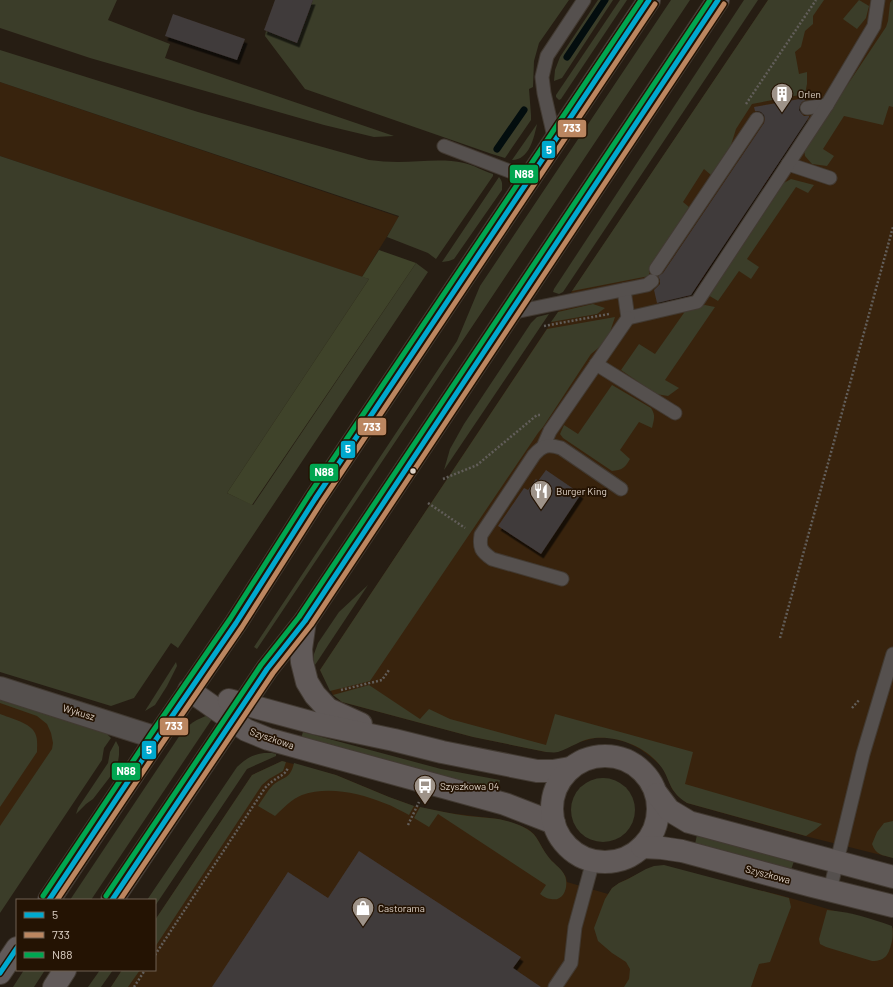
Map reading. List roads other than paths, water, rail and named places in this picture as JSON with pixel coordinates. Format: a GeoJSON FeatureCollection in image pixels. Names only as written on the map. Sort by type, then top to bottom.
{"type":"FeatureCollection","features":[{"type":"Feature","properties":{"kind":"main road"},"geometry":{"type":"LineString","coordinates":[[50,899],[236,622],[315,499],[649,0]]}},
{"type":"Feature","properties":{"kind":"main road"},"geometry":{"type":"LineString","coordinates":[[113,899],[267,669],[305,621],[718,0]]}},
{"type":"Feature","properties":{"kind":"main road"},"geometry":{"type":"LineString","coordinates":[[305,621],[302,662],[308,682],[315,695],[328,709],[394,740]]}},
{"type":"Feature","properties":{"kind":"main road","name":"Szyszkowa"},"geometry":{"type":"LineString","coordinates":[[190,690],[238,712],[314,723],[442,752],[537,771],[553,771],[570,768]]}},
{"type":"Feature","properties":{"kind":"main road","name":"Szyszkowa"},"geometry":{"type":"LineString","coordinates":[[238,712],[246,730],[268,739],[505,804],[554,823]]}},
{"type":"Feature","properties":{"kind":"main road"},"geometry":{"type":"LineString","coordinates":[[657,794],[659,808],[657,823],[651,836],[642,848],[619,860],[606,862],[593,861],[580,856],[568,847],[559,836],[554,823],[552,799],[556,788],[570,768],[581,761],[594,756],[607,755],[620,757],[633,763],[643,771],[652,782],[657,794],[669,810],[689,822],[893,877]]}},
{"type":"Feature","properties":{"kind":"main road","name":"Szyszkowa"},"geometry":{"type":"LineString","coordinates":[[642,848],[662,848],[682,852],[893,906]]}},
{"type":"Feature","properties":{"kind":"main road"},"geometry":{"type":"LineString","coordinates":[[0,973],[16,949]]}},
{"type":"Feature","properties":{"kind":"main road"},"geometry":{"type":"LineString","coordinates":[[54,987],[64,971]]}},
{"type":"Feature","properties":{"kind":"street","name":"Wykusz"},"geometry":{"type":"LineString","coordinates":[[0,688],[157,738]]}},
{"type":"Feature","properties":{"kind":"lane"},"geometry":{"type":"LineString","coordinates":[[555,141],[544,93],[542,77],[547,56],[584,0]]}},
{"type":"Feature","properties":{"kind":"lane"},"geometry":{"type":"LineString","coordinates":[[628,314],[697,302],[758,203],[788,164],[827,106],[874,26],[878,0]]}},
{"type":"Feature","properties":{"kind":"lane"},"geometry":{"type":"LineString","coordinates":[[808,108],[827,106]]}},
{"type":"Feature","properties":{"kind":"lane"},"geometry":{"type":"LineString","coordinates":[[510,313],[647,285],[706,199],[757,119]]}},
{"type":"Feature","properties":{"kind":"lane"},"geometry":{"type":"LineString","coordinates":[[444,146],[530,179]]}},
{"type":"Feature","properties":{"kind":"lane"},"geometry":{"type":"LineString","coordinates":[[788,164],[830,178]]}},
{"type":"Feature","properties":{"kind":"lane"},"geometry":{"type":"LineString","coordinates":[[562,579],[492,559],[484,553],[480,544],[481,535],[534,455],[543,447],[550,431],[628,314],[624,290]]}},
{"type":"Feature","properties":{"kind":"lane"},"geometry":{"type":"LineString","coordinates":[[596,364],[675,413]]}},
{"type":"Feature","properties":{"kind":"lane"},"geometry":{"type":"LineString","coordinates":[[543,447],[554,446],[561,448],[621,489]]}},
{"type":"Feature","properties":{"kind":"lane"},"geometry":{"type":"LineString","coordinates":[[830,890],[863,754],[893,654]]}},
{"type":"Feature","properties":{"kind":"lane"},"geometry":{"type":"LineString","coordinates":[[555,987],[570,963],[575,927],[593,861]]}},
{"type":"Feature","properties":{"kind":"waterway"},"geometry":{"type":"LineString","coordinates":[[567,57],[605,0]]}},
{"type":"Feature","properties":{"kind":"waterway"},"geometry":{"type":"LineString","coordinates":[[497,149],[524,110]]}},
{"type":"Feature","properties":{"kind":"place","name":"Orlen"},"geometry":{"type":"Point","coordinates":[782,114]}},
{"type":"Feature","properties":{"kind":"place","name":"Burger King"},"geometry":{"type":"Point","coordinates":[541,510]}},
{"type":"Feature","properties":{"kind":"place","name":"Szyszkowa 04"},"geometry":{"type":"Point","coordinates":[425,806]}},
{"type":"Feature","properties":{"kind":"place","name":"Castorama"},"geometry":{"type":"Point","coordinates":[363,928]}}]}
